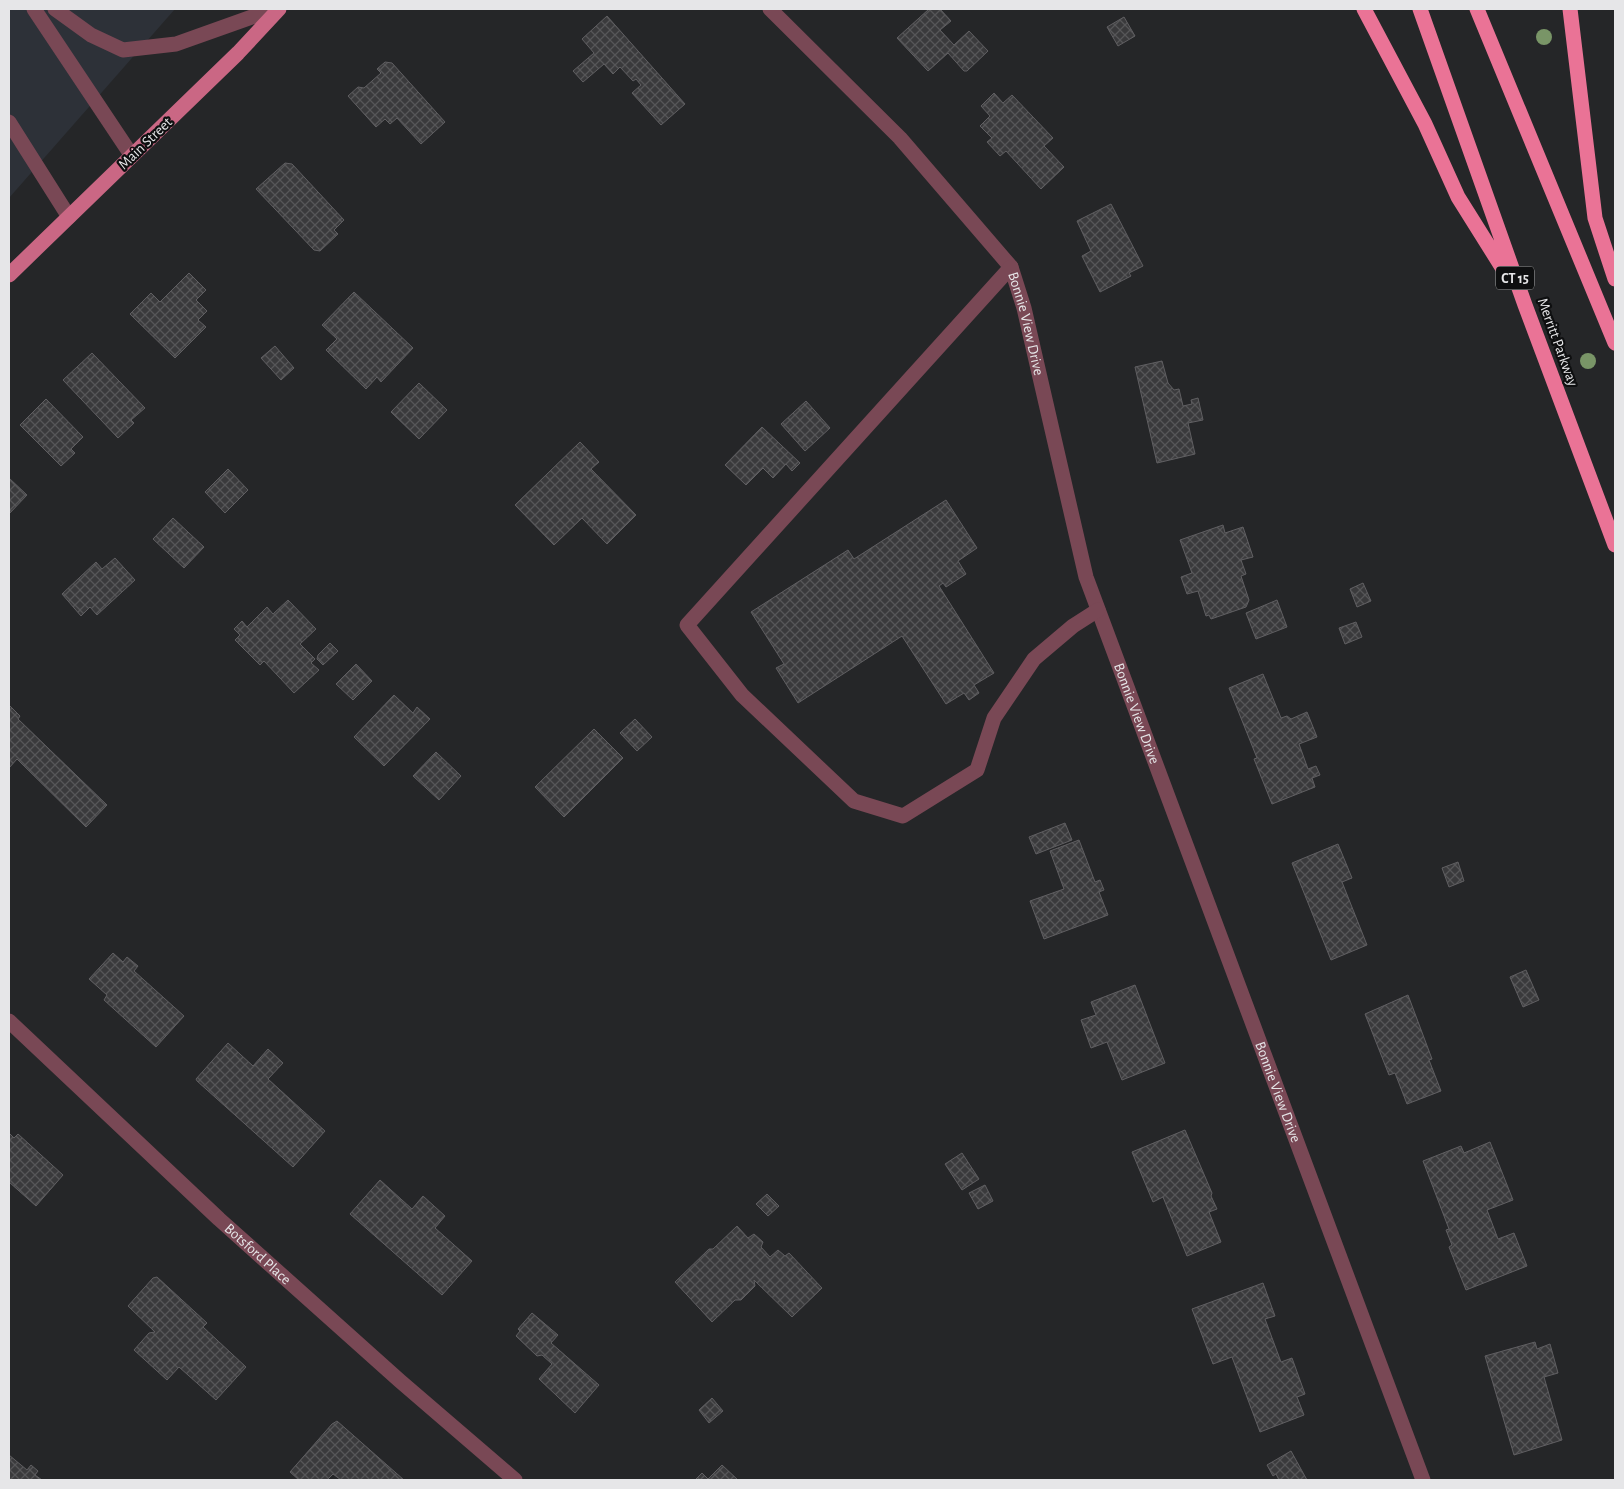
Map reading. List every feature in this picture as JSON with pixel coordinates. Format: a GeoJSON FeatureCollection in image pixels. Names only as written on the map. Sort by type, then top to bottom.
{"type":"FeatureCollection","features":[{"type":"Feature","properties":{"kind":"highway"},"geometry":{"type":"LineString","coordinates":[[1364,9],[1425,124],[1458,197],[1525,305]]}},
{"type":"Feature","properties":{"kind":"highway","name":"Merritt Parkway"},"geometry":{"type":"LineString","coordinates":[[1420,9],[1525,305],[1615,545]]}},
{"type":"Feature","properties":{"kind":"highway"},"geometry":{"type":"LineString","coordinates":[[1477,9],[1615,343]]}},
{"type":"Feature","properties":{"kind":"highway"},"geometry":{"type":"LineString","coordinates":[[1570,9],[1595,218],[1615,279]]}},
{"type":"Feature","properties":{"kind":"main road","name":"Main Street"},"geometry":{"type":"LineString","coordinates":[[9,275],[238,53],[278,9]]}},
{"type":"Feature","properties":{"kind":"street"},"geometry":{"type":"LineString","coordinates":[[34,9],[132,156]]}},
{"type":"Feature","properties":{"kind":"street"},"geometry":{"type":"LineString","coordinates":[[55,9],[91,35],[123,50],[176,44],[274,9]]}},
{"type":"Feature","properties":{"kind":"street","name":"Bonnie View Drive"},"geometry":{"type":"LineString","coordinates":[[770,9],[900,138],[1011,267],[1024,308],[1086,577],[1423,1480]]}},
{"type":"Feature","properties":{"kind":"street"},"geometry":{"type":"LineString","coordinates":[[9,122],[69,217]]}},
{"type":"Feature","properties":{"kind":"street"},"geometry":{"type":"LineString","coordinates":[[1011,267],[687,625],[742,695],[854,801],[903,816],[976,770],[994,718],[1034,658],[1073,626],[1098,610]]}},
{"type":"Feature","properties":{"kind":"street","name":"Botsford Place"},"geometry":{"type":"LineString","coordinates":[[9,1021],[219,1219],[400,1381],[515,1480]]}},
{"type":"Feature","properties":{"kind":"shaded area"},"geometry":{"type":"Polygon","coordinates":[[[9,9],[175,9],[9,198],[9,9]]]}},
{"type":"Feature","properties":{"kind":"building"},"geometry":{"type":"Polygon","coordinates":[[[929,9],[940,9],[951,21],[940,30],[954,45],[969,31],[988,51],[967,71],[964,71],[948,53],[928,71],[897,38],[929,9]]]}},
{"type":"Feature","properties":{"kind":"building"},"geometry":{"type":"Polygon","coordinates":[[[607,16],[685,104],[661,125],[632,93],[641,85],[636,79],[633,81],[620,67],[613,74],[604,64],[583,82],[573,71],[594,53],[582,39],[607,16]]]}},
{"type":"Feature","properties":{"kind":"building"},"geometry":{"type":"Polygon","coordinates":[[[1124,17],[1135,36],[1118,46],[1107,27],[1124,17]]]}},
{"type":"Feature","properties":{"kind":"building"},"geometry":{"type":"Polygon","coordinates":[[[385,62],[392,63],[445,122],[421,144],[397,118],[390,124],[385,119],[376,127],[348,96],[358,87],[364,88],[381,73],[377,69],[385,62]]]}},
{"type":"Feature","properties":{"kind":"building"},"geometry":{"type":"Polygon","coordinates":[[[994,93],[1003,103],[1012,95],[1053,138],[1044,146],[1064,167],[1041,189],[1006,151],[1000,156],[987,142],[992,138],[980,126],[990,116],[981,106],[994,93]]]}},
{"type":"Feature","properties":{"kind":"building"},"geometry":{"type":"Polygon","coordinates":[[[285,163],[292,164],[344,220],[334,230],[338,234],[320,251],[314,250],[256,189],[285,163]]]}},
{"type":"Feature","properties":{"kind":"building"},"geometry":{"type":"Polygon","coordinates":[[[1111,204],[1143,266],[1129,273],[1131,276],[1100,292],[1082,256],[1091,251],[1077,221],[1111,204]]]}},
{"type":"Feature","properties":{"kind":"building"},"geometry":{"type":"Polygon","coordinates":[[[189,273],[206,290],[196,300],[207,311],[198,320],[206,327],[175,358],[130,314],[151,293],[160,302],[189,273]]]}},
{"type":"Feature","properties":{"kind":"building"},"geometry":{"type":"Polygon","coordinates":[[[354,292],[413,348],[381,382],[377,377],[366,389],[326,350],[337,339],[322,325],[354,292]]]}},
{"type":"Feature","properties":{"kind":"building"},"geometry":{"type":"Polygon","coordinates":[[[275,346],[294,368],[281,380],[261,358],[275,346]]]}},
{"type":"Feature","properties":{"kind":"building"},"geometry":{"type":"Polygon","coordinates":[[[92,353],[145,408],[131,420],[134,423],[118,438],[63,380],[92,353]]]}},
{"type":"Feature","properties":{"kind":"building"},"geometry":{"type":"Polygon","coordinates":[[[1162,361],[1168,383],[1174,390],[1179,389],[1183,406],[1192,404],[1191,400],[1198,398],[1203,420],[1188,423],[1195,454],[1157,463],[1135,367],[1162,361]]]}},
{"type":"Feature","properties":{"kind":"building"},"geometry":{"type":"Polygon","coordinates":[[[419,383],[447,410],[419,439],[391,412],[419,383]]]}},
{"type":"Feature","properties":{"kind":"building"},"geometry":{"type":"Polygon","coordinates":[[[46,399],[83,437],[71,449],[75,453],[61,466],[20,425],[46,399]]]}},
{"type":"Feature","properties":{"kind":"building"},"geometry":{"type":"Polygon","coordinates":[[[806,401],[830,428],[805,451],[781,424],[806,401]]]}},
{"type":"Feature","properties":{"kind":"building"},"geometry":{"type":"Polygon","coordinates":[[[762,427],[800,463],[792,471],[786,464],[773,478],[763,468],[746,485],[725,465],[762,427]]]}},
{"type":"Feature","properties":{"kind":"building"},"geometry":{"type":"Polygon","coordinates":[[[580,442],[599,462],[591,469],[636,515],[607,544],[582,518],[554,545],[515,505],[580,442]]]}},
{"type":"Feature","properties":{"kind":"building"},"geometry":{"type":"Polygon","coordinates":[[[228,469],[248,490],[225,513],[205,492],[228,469]]]}},
{"type":"Feature","properties":{"kind":"building"},"geometry":{"type":"Polygon","coordinates":[[[9,478],[27,495],[9,514],[9,478]]]}},
{"type":"Feature","properties":{"kind":"building"},"geometry":{"type":"Polygon","coordinates":[[[946,500],[977,548],[958,561],[966,574],[946,587],[943,583],[939,586],[994,673],[974,685],[979,693],[969,700],[964,693],[946,704],[902,636],[798,703],[776,668],[784,664],[751,612],[848,550],[854,559],[946,500]]]}},
{"type":"Feature","properties":{"kind":"building"},"geometry":{"type":"Polygon","coordinates":[[[173,518],[204,547],[184,568],[153,539],[173,518]]]}},
{"type":"Feature","properties":{"kind":"building"},"geometry":{"type":"Polygon","coordinates":[[[1223,525],[1225,533],[1243,527],[1253,557],[1241,560],[1246,574],[1241,576],[1249,600],[1246,607],[1211,619],[1209,615],[1206,616],[1198,591],[1187,594],[1181,577],[1192,573],[1180,540],[1223,525]]]}},
{"type":"Feature","properties":{"kind":"building"},"geometry":{"type":"Polygon","coordinates":[[[115,558],[135,580],[97,615],[90,607],[81,616],[62,594],[96,562],[102,569],[115,558]]]}},
{"type":"Feature","properties":{"kind":"building"},"geometry":{"type":"Polygon","coordinates":[[[1363,583],[1371,601],[1357,607],[1350,589],[1363,583]]]}},
{"type":"Feature","properties":{"kind":"building"},"geometry":{"type":"Polygon","coordinates":[[[288,600],[316,629],[300,644],[315,659],[311,663],[319,670],[294,693],[264,661],[260,665],[235,640],[240,635],[234,629],[242,621],[247,627],[267,607],[273,614],[288,600]]]}},
{"type":"Feature","properties":{"kind":"building"},"geometry":{"type":"Polygon","coordinates":[[[1277,600],[1287,627],[1256,639],[1246,613],[1277,600]]]}},
{"type":"Feature","properties":{"kind":"building"},"geometry":{"type":"Polygon","coordinates":[[[1356,622],[1362,637],[1345,644],[1339,628],[1356,622]]]}},
{"type":"Feature","properties":{"kind":"building"},"geometry":{"type":"Polygon","coordinates":[[[330,643],[338,651],[323,665],[317,659],[318,655],[330,643]]]}},
{"type":"Feature","properties":{"kind":"building"},"geometry":{"type":"Polygon","coordinates":[[[356,664],[372,681],[353,700],[336,684],[356,664]]]}},
{"type":"Feature","properties":{"kind":"building"},"geometry":{"type":"Polygon","coordinates":[[[1263,674],[1281,718],[1287,716],[1291,719],[1307,712],[1317,737],[1299,744],[1308,769],[1316,766],[1320,775],[1312,778],[1315,787],[1272,804],[1254,759],[1257,758],[1229,688],[1263,674]]]}},
{"type":"Feature","properties":{"kind":"building"},"geometry":{"type":"Polygon","coordinates":[[[394,695],[413,713],[417,707],[430,719],[384,766],[354,737],[394,695]]]}},
{"type":"Feature","properties":{"kind":"building"},"geometry":{"type":"Polygon","coordinates":[[[10,706],[20,716],[18,719],[107,805],[86,827],[17,759],[9,768],[10,706]]]}},
{"type":"Feature","properties":{"kind":"building"},"geometry":{"type":"Polygon","coordinates":[[[635,719],[652,737],[637,751],[620,733],[635,719]]]}},
{"type":"Feature","properties":{"kind":"building"},"geometry":{"type":"Polygon","coordinates":[[[594,729],[623,758],[564,817],[535,787],[594,729]]]}},
{"type":"Feature","properties":{"kind":"building"},"geometry":{"type":"Polygon","coordinates":[[[436,752],[461,776],[439,800],[413,776],[436,752]]]}},
{"type":"Feature","properties":{"kind":"building"},"geometry":{"type":"Polygon","coordinates":[[[1065,823],[1072,840],[1036,854],[1029,837],[1065,823]]]}},
{"type":"Feature","properties":{"kind":"building"},"geometry":{"type":"Polygon","coordinates":[[[1079,840],[1095,882],[1100,880],[1104,890],[1099,892],[1108,915],[1044,939],[1030,901],[1064,889],[1050,851],[1079,840]]]}},
{"type":"Feature","properties":{"kind":"building"},"geometry":{"type":"Polygon","coordinates":[[[1338,844],[1352,878],[1342,882],[1367,945],[1331,960],[1292,863],[1338,844]]]}},
{"type":"Feature","properties":{"kind":"building"},"geometry":{"type":"Polygon","coordinates":[[[1458,862],[1464,881],[1449,887],[1442,868],[1458,862]]]}},
{"type":"Feature","properties":{"kind":"building"},"geometry":{"type":"Polygon","coordinates":[[[113,953],[123,962],[127,957],[138,966],[134,971],[184,1016],[156,1047],[104,1000],[107,995],[89,979],[113,953]]]}},
{"type":"Feature","properties":{"kind":"building"},"geometry":{"type":"Polygon","coordinates":[[[1526,970],[1539,1000],[1523,1007],[1510,977],[1526,970]]]}},
{"type":"Feature","properties":{"kind":"building"},"geometry":{"type":"Polygon","coordinates":[[[1135,985],[1165,1063],[1122,1080],[1107,1042],[1091,1048],[1081,1020],[1096,1015],[1091,1002],[1135,985]]]}},
{"type":"Feature","properties":{"kind":"building"},"geometry":{"type":"Polygon","coordinates":[[[1408,995],[1432,1059],[1429,1060],[1441,1091],[1407,1104],[1395,1073],[1389,1075],[1365,1014],[1408,995]]]}},
{"type":"Feature","properties":{"kind":"building"},"geometry":{"type":"Polygon","coordinates":[[[228,1043],[253,1066],[268,1049],[283,1063],[268,1079],[325,1131],[293,1167],[197,1081],[196,1079],[228,1043]]]}},
{"type":"Feature","properties":{"kind":"building"},"geometry":{"type":"Polygon","coordinates":[[[1185,1130],[1212,1193],[1211,1196],[1217,1209],[1209,1212],[1221,1242],[1187,1256],[1163,1197],[1153,1202],[1132,1152],[1185,1130]]]}},
{"type":"Feature","properties":{"kind":"building"},"geometry":{"type":"Polygon","coordinates":[[[9,1133],[14,1138],[18,1134],[63,1175],[36,1206],[9,1182],[9,1133]]]}},
{"type":"Feature","properties":{"kind":"building"},"geometry":{"type":"Polygon","coordinates":[[[1490,1142],[1513,1200],[1487,1210],[1498,1239],[1514,1233],[1527,1266],[1466,1290],[1449,1247],[1452,1245],[1446,1230],[1449,1229],[1423,1161],[1461,1146],[1464,1153],[1490,1142]]]}},
{"type":"Feature","properties":{"kind":"building"},"geometry":{"type":"Polygon","coordinates":[[[962,1153],[979,1179],[962,1190],[945,1164],[962,1153]]]}},
{"type":"Feature","properties":{"kind":"building"},"geometry":{"type":"Polygon","coordinates":[[[380,1180],[412,1209],[423,1196],[445,1216],[435,1228],[472,1261],[442,1295],[350,1214],[380,1180]]]}},
{"type":"Feature","properties":{"kind":"building"},"geometry":{"type":"Polygon","coordinates":[[[985,1185],[993,1201],[978,1209],[969,1193],[985,1185]]]}},
{"type":"Feature","properties":{"kind":"building"},"geometry":{"type":"Polygon","coordinates":[[[767,1194],[779,1206],[768,1216],[756,1204],[767,1194]]]}},
{"type":"Feature","properties":{"kind":"building"},"geometry":{"type":"Polygon","coordinates":[[[737,1226],[748,1238],[754,1234],[763,1242],[761,1247],[770,1257],[778,1250],[785,1256],[789,1253],[822,1288],[792,1317],[754,1280],[755,1286],[741,1300],[735,1300],[712,1322],[675,1282],[709,1249],[713,1249],[737,1226]]]}},
{"type":"Feature","properties":{"kind":"building"},"geometry":{"type":"Polygon","coordinates":[[[157,1277],[207,1323],[203,1327],[246,1367],[216,1400],[179,1367],[167,1380],[134,1350],[149,1333],[155,1332],[128,1306],[153,1278],[157,1277]]]}},
{"type":"Feature","properties":{"kind":"building"},"geometry":{"type":"Polygon","coordinates":[[[1263,1283],[1275,1316],[1265,1319],[1281,1362],[1292,1358],[1305,1394],[1297,1397],[1304,1415],[1260,1432],[1232,1357],[1213,1364],[1192,1309],[1263,1283]]]}},
{"type":"Feature","properties":{"kind":"building"},"geometry":{"type":"Polygon","coordinates":[[[532,1313],[558,1335],[551,1343],[599,1385],[575,1413],[539,1379],[552,1364],[542,1355],[537,1356],[516,1336],[520,1331],[518,1329],[532,1313]]]}},
{"type":"Feature","properties":{"kind":"building"},"geometry":{"type":"Polygon","coordinates":[[[1535,1342],[1537,1349],[1550,1344],[1558,1373],[1544,1377],[1562,1440],[1514,1455],[1485,1356],[1535,1342]]]}},
{"type":"Feature","properties":{"kind":"building"},"geometry":{"type":"Polygon","coordinates":[[[712,1398],[723,1411],[709,1423],[699,1410],[712,1398]]]}},
{"type":"Feature","properties":{"kind":"building"},"geometry":{"type":"Polygon","coordinates":[[[337,1421],[404,1480],[341,1480],[333,1474],[327,1480],[299,1480],[290,1472],[332,1424],[337,1421]]]}},
{"type":"Feature","properties":{"kind":"building"},"geometry":{"type":"Polygon","coordinates":[[[1291,1451],[1307,1480],[1279,1480],[1276,1474],[1273,1476],[1267,1465],[1291,1451]]]}},
{"type":"Feature","properties":{"kind":"building"},"geometry":{"type":"Polygon","coordinates":[[[9,1455],[27,1470],[31,1465],[38,1471],[35,1475],[42,1480],[9,1480],[9,1455]]]}},
{"type":"Feature","properties":{"kind":"building"},"geometry":{"type":"Polygon","coordinates":[[[722,1465],[738,1480],[695,1480],[702,1473],[708,1479],[722,1465]]]}}]}
